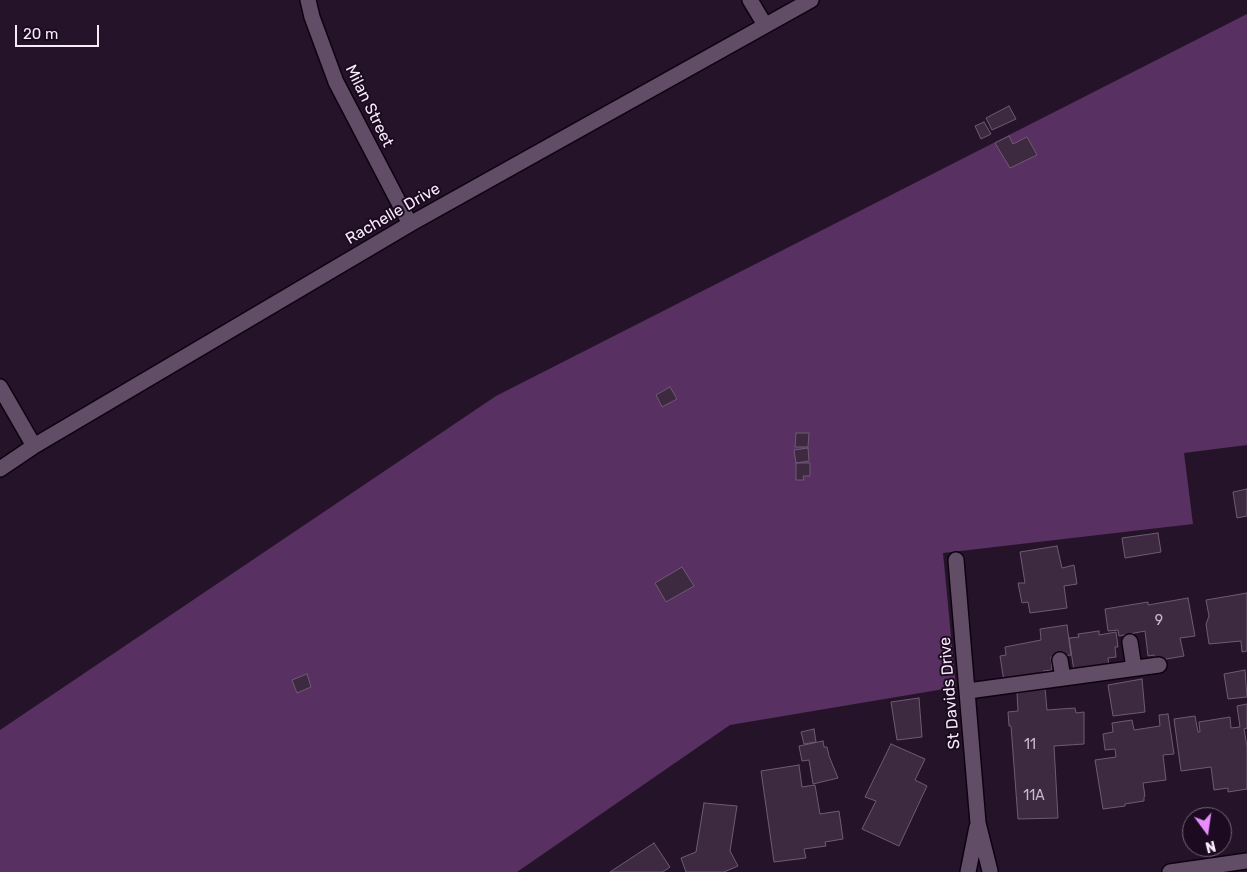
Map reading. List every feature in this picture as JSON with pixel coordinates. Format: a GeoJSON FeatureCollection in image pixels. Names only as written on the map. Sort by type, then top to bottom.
{"type":"FeatureCollection","features":[{"type":"Feature","properties":{"kind":"street","name":"Milan Street"},"geometry":{"type":"LineString","coordinates":[[308,0],[312,17],[336,82],[410,224]]}},
{"type":"Feature","properties":{"kind":"street"},"geometry":{"type":"LineString","coordinates":[[750,0],[765,25]]}},
{"type":"Feature","properties":{"kind":"street","name":"Rachelle Drive"},"geometry":{"type":"LineString","coordinates":[[0,469],[34,446],[410,224],[811,0]]}},
{"type":"Feature","properties":{"kind":"street"},"geometry":{"type":"LineString","coordinates":[[0,388],[34,446]]}},
{"type":"Feature","properties":{"kind":"street","name":"St Davids Drive"},"geometry":{"type":"LineString","coordinates":[[956,560],[978,823],[991,872]]}},
{"type":"Feature","properties":{"kind":"street"},"geometry":{"type":"LineString","coordinates":[[1130,642],[1134,668]]}},
{"type":"Feature","properties":{"kind":"street"},"geometry":{"type":"LineString","coordinates":[[1060,660],[1063,678]]}},
{"type":"Feature","properties":{"kind":"street"},"geometry":{"type":"LineString","coordinates":[[968,691],[1159,665]]}},
{"type":"Feature","properties":{"kind":"street","name":"St Davids Drive"},"geometry":{"type":"LineString","coordinates":[[968,872],[978,823]]}},
{"type":"Feature","properties":{"kind":"street"},"geometry":{"type":"LineString","coordinates":[[1170,872],[1247,861]]}},
{"type":"Feature","properties":{"kind":"street"},"geometry":{"type":"LineString","coordinates":[[972,872],[979,870],[991,872]]}},
{"type":"Feature","properties":{"kind":"shaded area"},"geometry":{"type":"Polygon","coordinates":[[[1247,14],[1247,445],[1184,453],[1193,524],[943,553],[956,687],[730,725],[517,872],[0,872],[0,730],[496,396],[1247,14]]]}},
{"type":"Feature","properties":{"kind":"building"},"geometry":{"type":"Polygon","coordinates":[[[1009,106],[1016,119],[992,130],[986,118],[1009,106]]]}},
{"type":"Feature","properties":{"kind":"building"},"geometry":{"type":"Polygon","coordinates":[[[984,122],[991,134],[981,139],[975,126],[984,122]]]}},
{"type":"Feature","properties":{"kind":"building"},"geometry":{"type":"Polygon","coordinates":[[[1009,136],[1013,144],[1027,137],[1037,155],[1010,168],[995,143],[1009,136]]]}},
{"type":"Feature","properties":{"kind":"building"},"geometry":{"type":"Polygon","coordinates":[[[670,387],[677,399],[662,407],[656,395],[670,387]]]}},
{"type":"Feature","properties":{"kind":"building"},"geometry":{"type":"Polygon","coordinates":[[[796,433],[809,433],[808,447],[795,447],[796,433]]]}},
{"type":"Feature","properties":{"kind":"building"},"geometry":{"type":"Polygon","coordinates":[[[808,448],[809,461],[796,463],[794,450],[808,448]]]}},
{"type":"Feature","properties":{"kind":"building"},"geometry":{"type":"Polygon","coordinates":[[[796,463],[810,463],[810,476],[803,476],[804,480],[796,480],[796,463]]]}},
{"type":"Feature","properties":{"kind":"building"},"geometry":{"type":"Polygon","coordinates":[[[1247,489],[1247,516],[1237,518],[1233,492],[1247,489]]]}},
{"type":"Feature","properties":{"kind":"building"},"geometry":{"type":"Polygon","coordinates":[[[1158,533],[1161,552],[1125,558],[1122,538],[1158,533]]]}},
{"type":"Feature","properties":{"kind":"building"},"geometry":{"type":"Polygon","coordinates":[[[1057,546],[1062,568],[1074,565],[1077,584],[1064,586],[1067,608],[1030,613],[1028,602],[1022,603],[1018,583],[1025,583],[1020,552],[1057,546]]]}},
{"type":"Feature","properties":{"kind":"building"},"geometry":{"type":"Polygon","coordinates":[[[682,567],[694,586],[666,602],[655,583],[682,567]]]}},
{"type":"Feature","properties":{"kind":"building"},"geometry":{"type":"Polygon","coordinates":[[[1247,593],[1247,651],[1242,652],[1241,641],[1209,644],[1206,624],[1209,616],[1206,600],[1247,593]]]}},
{"type":"Feature","properties":{"kind":"building"},"geometry":{"type":"Polygon","coordinates":[[[1188,598],[1195,636],[1180,638],[1184,656],[1155,661],[1154,655],[1148,656],[1145,631],[1119,636],[1118,630],[1108,631],[1105,609],[1148,602],[1148,605],[1188,598]]]}},
{"type":"Feature","properties":{"kind":"building"},"geometry":{"type":"Polygon","coordinates":[[[1067,625],[1071,655],[1051,657],[1052,670],[1043,671],[1044,674],[1004,682],[1000,656],[1006,655],[1005,647],[1041,640],[1040,629],[1067,625]]]}},
{"type":"Feature","properties":{"kind":"building"},"geometry":{"type":"Polygon","coordinates":[[[1099,631],[1099,635],[1116,632],[1118,647],[1115,647],[1116,657],[1108,658],[1109,666],[1074,671],[1069,638],[1079,637],[1078,634],[1099,631]]]}},
{"type":"Feature","properties":{"kind":"building"},"geometry":{"type":"Polygon","coordinates":[[[1245,670],[1247,697],[1228,699],[1224,674],[1245,670]]]}},
{"type":"Feature","properties":{"kind":"building"},"geometry":{"type":"Polygon","coordinates":[[[307,674],[311,687],[297,693],[292,680],[307,674]]]}},
{"type":"Feature","properties":{"kind":"building"},"geometry":{"type":"Polygon","coordinates":[[[1142,679],[1145,712],[1113,716],[1108,685],[1142,679]]]}},
{"type":"Feature","properties":{"kind":"building"},"geometry":{"type":"Polygon","coordinates":[[[1045,688],[1047,710],[1075,708],[1076,713],[1084,712],[1084,744],[1054,746],[1058,818],[1018,819],[1011,726],[1009,726],[1008,712],[1018,711],[1017,693],[1045,688]]]}},
{"type":"Feature","properties":{"kind":"building"},"geometry":{"type":"Polygon","coordinates":[[[919,698],[922,737],[897,740],[891,702],[919,698]]]}},
{"type":"Feature","properties":{"kind":"building"},"geometry":{"type":"Polygon","coordinates":[[[1247,704],[1247,728],[1244,729],[1247,747],[1247,789],[1228,792],[1228,788],[1214,790],[1211,767],[1181,771],[1174,719],[1195,716],[1198,732],[1200,732],[1199,722],[1230,717],[1231,728],[1240,727],[1237,706],[1247,704]]]}},
{"type":"Feature","properties":{"kind":"building"},"geometry":{"type":"Polygon","coordinates":[[[1168,714],[1174,754],[1163,755],[1166,780],[1143,783],[1144,801],[1103,809],[1095,760],[1116,757],[1115,749],[1105,750],[1103,734],[1113,732],[1112,723],[1132,720],[1134,730],[1160,726],[1159,715],[1168,714]]]}},
{"type":"Feature","properties":{"kind":"building"},"geometry":{"type":"Polygon","coordinates":[[[814,729],[816,742],[804,744],[801,732],[814,729]]]}},
{"type":"Feature","properties":{"kind":"building"},"geometry":{"type":"Polygon","coordinates":[[[823,741],[838,778],[813,784],[809,760],[802,761],[799,746],[823,741]]]}},
{"type":"Feature","properties":{"kind":"building"},"geometry":{"type":"Polygon","coordinates":[[[891,744],[925,759],[915,780],[927,786],[899,846],[862,829],[876,801],[865,797],[891,744]]]}},
{"type":"Feature","properties":{"kind":"building"},"geometry":{"type":"Polygon","coordinates":[[[799,765],[802,787],[815,785],[820,814],[839,811],[843,839],[825,842],[826,846],[804,849],[806,858],[774,862],[761,771],[799,765]]]}},
{"type":"Feature","properties":{"kind":"building"},"geometry":{"type":"Polygon","coordinates":[[[704,803],[737,806],[730,851],[738,866],[724,872],[686,872],[681,858],[696,852],[704,803]]]}},
{"type":"Feature","properties":{"kind":"building"},"geometry":{"type":"Polygon","coordinates":[[[654,843],[670,867],[663,872],[610,872],[654,843]]]}}]}
